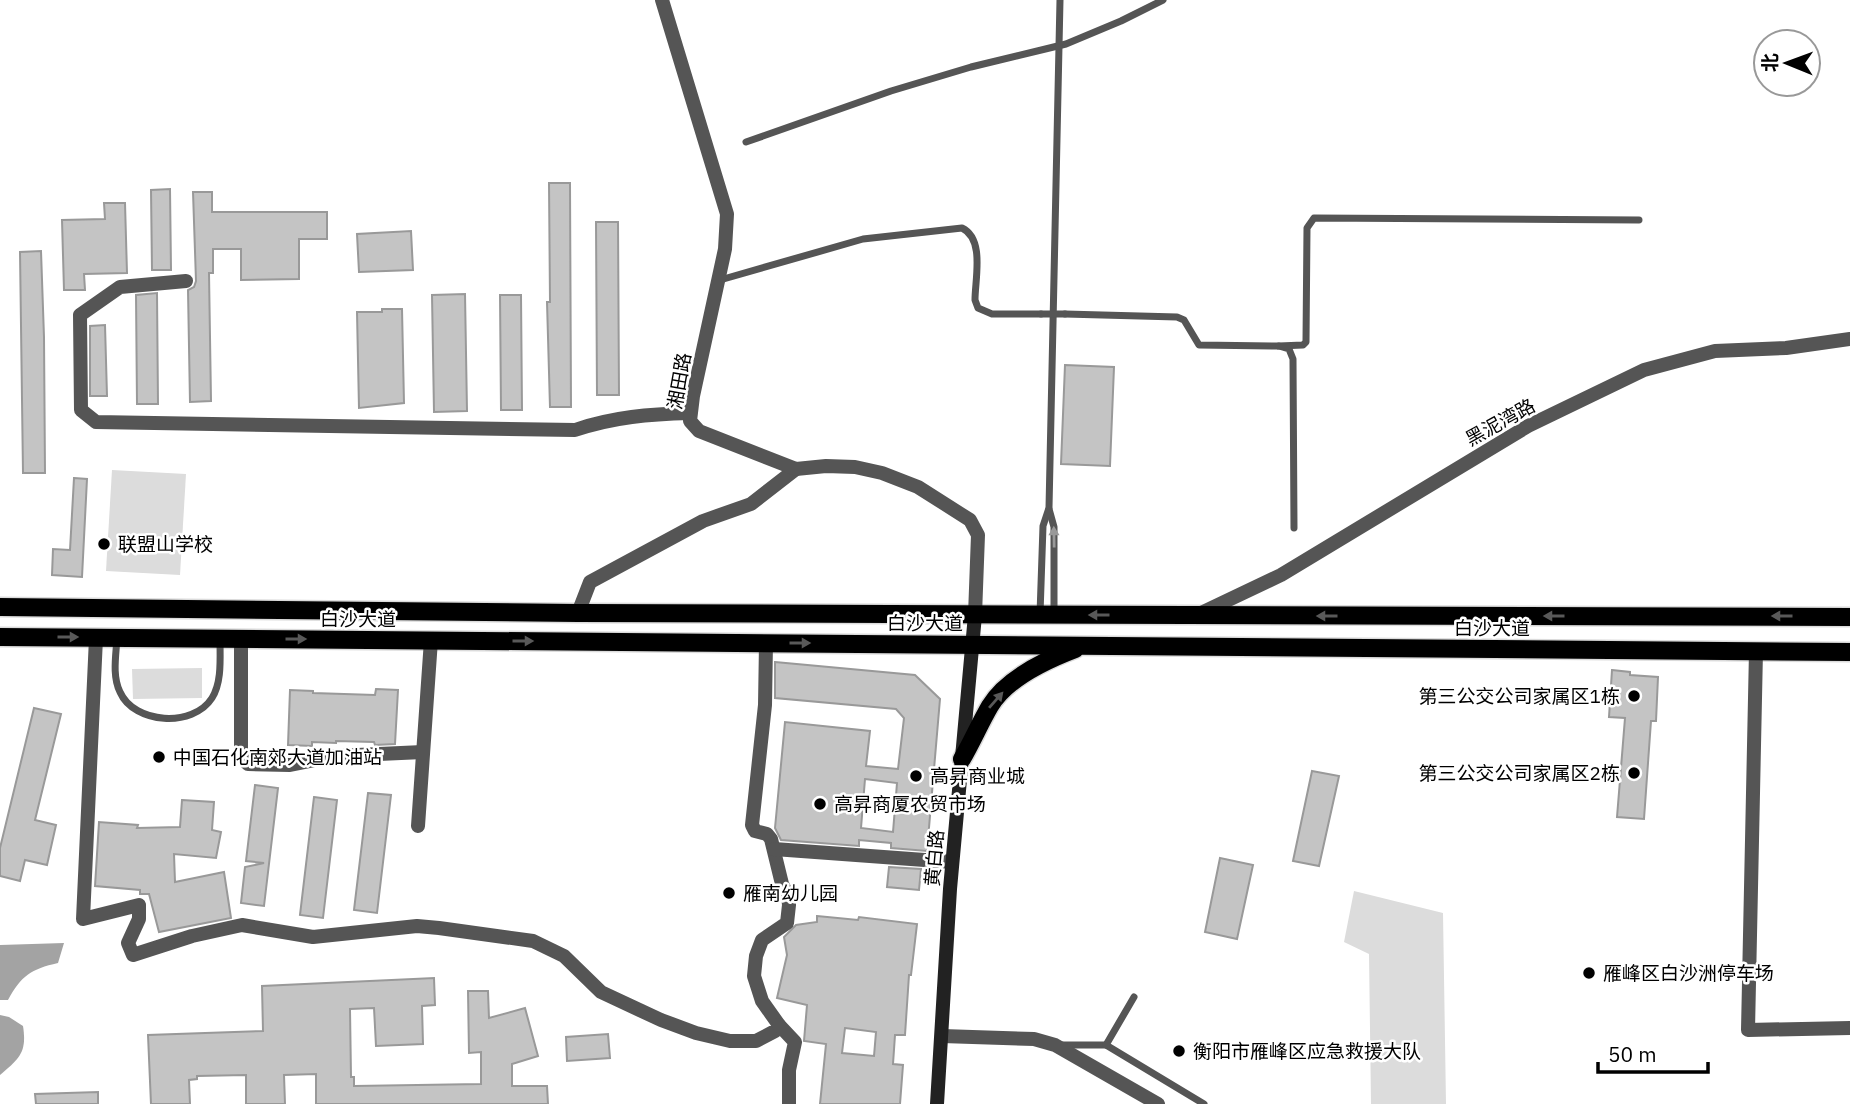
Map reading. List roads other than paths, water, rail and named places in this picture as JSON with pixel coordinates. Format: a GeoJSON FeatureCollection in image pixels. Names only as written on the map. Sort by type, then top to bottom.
{"type":"FeatureCollection","features":[{"type":"Feature","properties":{"kind":"main road","name":"白沙大道"},"geometry":{"type":"LineString","coordinates":[[0,607],[578,613],[1850,617]]}},
{"type":"Feature","properties":{"kind":"main road","name":"黄白路"},"geometry":{"type":"LineString","coordinates":[[937,1104],[952,862],[975,615]]}},
{"type":"Feature","properties":{"kind":"main road","name":"白沙大道"},"geometry":{"type":"LineString","coordinates":[[0,637],[1850,652]]}},
{"type":"Feature","properties":{"kind":"main road"},"geometry":{"type":"LineString","coordinates":[[962,759],[992,703],[1023,674],[1056,656],[1085,645]]}},
{"type":"Feature","properties":{"kind":"street","name":"湘田路"},"geometry":{"type":"LineString","coordinates":[[662,0],[727,214],[725,248],[690,421],[699,431],[796,469],[855,467],[883,473],[918,486],[970,520],[978,535],[975,615]]}},
{"type":"Feature","properties":{"kind":"street"},"geometry":{"type":"LineString","coordinates":[[186,281],[120,287],[79,315],[81,410],[96,422],[575,430],[603,420],[643,414],[690,413]]}},
{"type":"Feature","properties":{"kind":"street","name":"黑泥湾路"},"geometry":{"type":"LineString","coordinates":[[1197,615],[1281,575],[1528,426],[1644,370],[1715,351],[1786,348],[1850,339]]}},
{"type":"Feature","properties":{"kind":"street"},"geometry":{"type":"LineString","coordinates":[[578,613],[590,582],[703,521],[751,504],[796,469]]}},
{"type":"Feature","properties":{"kind":"street"},"geometry":{"type":"LineString","coordinates":[[96,638],[83,919],[139,905],[139,919],[128,943],[133,955],[192,936],[242,925],[313,937],[418,926],[439,928],[533,941],[564,956],[601,992],[661,1020],[696,1032],[730,1041],[756,1041],[775,1031],[779,1025]]}},
{"type":"Feature","properties":{"kind":"street"},"geometry":{"type":"LineString","coordinates":[[241,639],[241,751],[242,758],[248,764],[290,765],[335,756],[423,752]]}},
{"type":"Feature","properties":{"kind":"street"},"geometry":{"type":"LineString","coordinates":[[418,825],[431,640]]}},
{"type":"Feature","properties":{"kind":"street"},"geometry":{"type":"LineString","coordinates":[[766,643],[765,705],[752,823],[755,831],[769,836],[782,884],[788,895],[789,914],[787,923],[762,940],[756,956],[754,976],[762,1001],[795,1042],[789,1070],[789,1104]]}},
{"type":"Feature","properties":{"kind":"street"},"geometry":{"type":"LineString","coordinates":[[1756,651],[1748,1030],[1850,1028]]}},
{"type":"Feature","properties":{"kind":"street"},"geometry":{"type":"LineString","coordinates":[[774,849],[952,862]]}},
{"type":"Feature","properties":{"kind":"street"},"geometry":{"type":"LineString","coordinates":[[942,1036],[1034,1039],[1055,1045],[1158,1104]]}},
{"type":"Feature","properties":{"kind":"lane"},"geometry":{"type":"LineString","coordinates":[[1047,615],[1054,527],[1049,508],[1060,0]]}},
{"type":"Feature","properties":{"kind":"lane"},"geometry":{"type":"LineString","coordinates":[[746,142],[891,91],[971,67],[1059,46],[1121,21],[1163,0]]}},
{"type":"Feature","properties":{"kind":"lane"},"geometry":{"type":"LineString","coordinates":[[719,280],[863,239],[962,229],[969,232],[976,244],[975,300],[978,308],[992,314],[1177,317],[1184,320],[1199,345],[1303,345],[1307,342],[1307,228],[1314,218],[1639,220]]}},
{"type":"Feature","properties":{"kind":"lane"},"geometry":{"type":"LineString","coordinates":[[1279,345],[1289,349],[1293,355],[1294,528]]}},
{"type":"Feature","properties":{"kind":"lane"},"geometry":{"type":"LineString","coordinates":[[1047,615],[1043,526],[1049,508]]}},
{"type":"Feature","properties":{"kind":"lane"},"geometry":{"type":"LineString","coordinates":[[117,638],[116,678],[119,691],[127,704],[137,711],[164,718],[192,714],[203,709],[211,700],[217,687],[220,638]]}},
{"type":"Feature","properties":{"kind":"lane"},"geometry":{"type":"LineString","coordinates":[[1106,1045],[1135,997]]}},
{"type":"Feature","properties":{"kind":"lane"},"geometry":{"type":"LineString","coordinates":[[1055,1045],[1106,1045],[1204,1104]]}},
{"type":"Feature","properties":{"kind":"place","name":"联盟山学校"},"geometry":{"type":"Point","coordinates":[104,544]}},
{"type":"Feature","properties":{"kind":"place","name":"第三公交公司家属区1栋"},"geometry":{"type":"Point","coordinates":[1634,696]}},
{"type":"Feature","properties":{"kind":"place","name":"中国石化南郊大道加油站"},"geometry":{"type":"Point","coordinates":[159,757]}},
{"type":"Feature","properties":{"kind":"place","name":"第三公交公司家属区2栋"},"geometry":{"type":"Point","coordinates":[1634,773]}},
{"type":"Feature","properties":{"kind":"place","name":"高昇商业城"},"geometry":{"type":"Point","coordinates":[916,776]}},
{"type":"Feature","properties":{"kind":"place","name":"高昇商厦农贸市场"},"geometry":{"type":"Point","coordinates":[820,804]}},
{"type":"Feature","properties":{"kind":"place","name":"雁南幼儿园"},"geometry":{"type":"Point","coordinates":[729,893]}},
{"type":"Feature","properties":{"kind":"place","name":"雁峰区白沙洲停车场"},"geometry":{"type":"Point","coordinates":[1589,973]}},
{"type":"Feature","properties":{"kind":"place","name":"衡阳市雁峰区应急救援大队"},"geometry":{"type":"Point","coordinates":[1179,1051]}}]}
